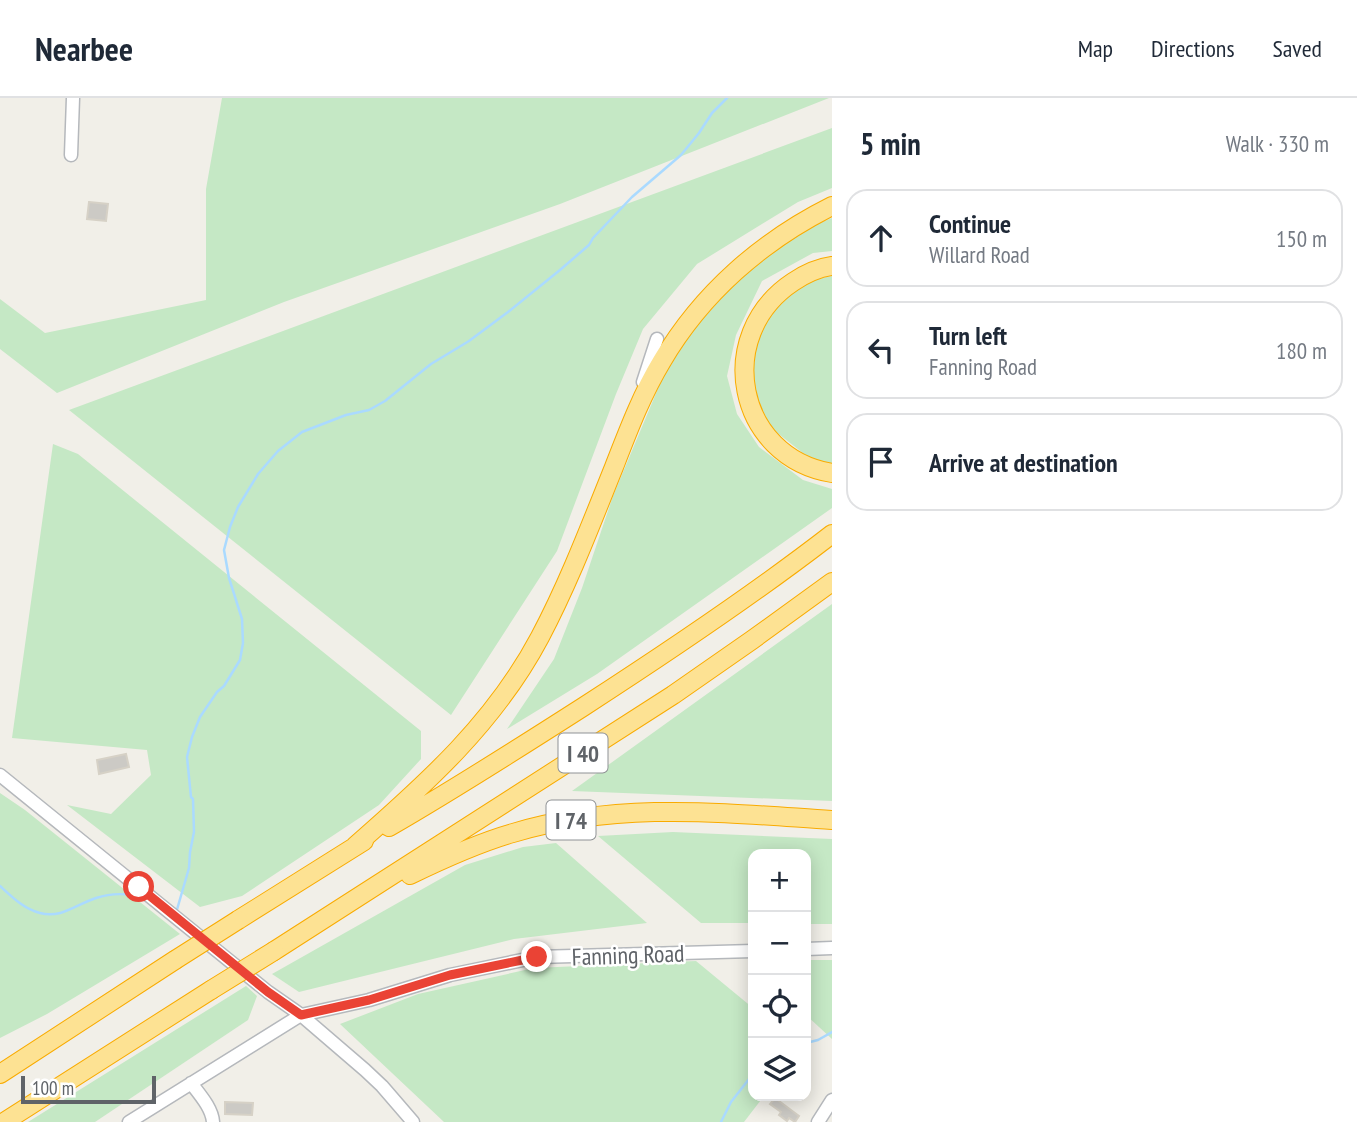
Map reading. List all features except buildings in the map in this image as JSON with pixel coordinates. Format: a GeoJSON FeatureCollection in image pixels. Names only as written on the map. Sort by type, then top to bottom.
{"type":"FeatureCollection","features":[{"type":"Feature","properties":{"kind":"highway"},"geometry":{"type":"LineString","coordinates":[[355,846],[462,747],[519,674],[564,590],[648,386],[695,314],[740,266],[796,226],[832,206]]}},
{"type":"Feature","properties":{"kind":"highway"},"geometry":{"type":"LineString","coordinates":[[832,266],[800,277],[764,307],[750,336],[744,366],[744,383],[759,426],[780,450],[796,461],[832,473]]}},
{"type":"Feature","properties":{"kind":"highway","name":"I 40"},"geometry":{"type":"LineString","coordinates":[[0,1074],[355,846],[449,793],[649,664],[729,610],[832,534]]}},
{"type":"Feature","properties":{"kind":"highway","name":"I 40"},"geometry":{"type":"LineString","coordinates":[[4,1122],[673,695],[832,582]]}},
{"type":"Feature","properties":{"kind":"highway","name":"I 74"},"geometry":{"type":"LineString","coordinates":[[329,916],[401,879],[475,846],[555,822],[641,811],[692,811],[832,820]]}},
{"type":"Feature","properties":{"kind":"street"},"geometry":{"type":"LineString","coordinates":[[71,155],[73,98]]}},
{"type":"Feature","properties":{"kind":"street"},"geometry":{"type":"LineString","coordinates":[[627,434],[657,339]]}},
{"type":"Feature","properties":{"kind":"street"},"geometry":{"type":"LineString","coordinates":[[0,775],[268,992],[301,1015],[382,1086],[413,1122]]}},
{"type":"Feature","properties":{"kind":"street"},"geometry":{"type":"LineString","coordinates":[[811,949],[832,948]]}},
{"type":"Feature","properties":{"kind":"street","name":"Fanning Road"},"geometry":{"type":"LineString","coordinates":[[130,1122],[301,1015],[369,1000],[450,975],[537,957],[748,951]]}},
{"type":"Feature","properties":{"kind":"street"},"geometry":{"type":"LineString","coordinates":[[191,1083],[214,1117],[213,1122]]}},
{"type":"Feature","properties":{"kind":"street"},"geometry":{"type":"LineString","coordinates":[[818,1122],[832,1100]]}},
{"type":"Feature","properties":{"kind":"green space"},"geometry":{"type":"Polygon","coordinates":[[[222,98],[829,98],[560,204],[284,302],[57,393],[0,349],[0,299],[45,333],[206,300],[206,189],[222,98]]]}},
{"type":"Feature","properties":{"kind":"green space"},"geometry":{"type":"Polygon","coordinates":[[[832,128],[832,188],[798,202],[697,264],[643,329],[557,551],[451,715],[69,410],[832,128]]]}},
{"type":"Feature","properties":{"kind":"green space"},"geometry":{"type":"Polygon","coordinates":[[[832,218],[832,251],[813,253],[762,281],[736,335],[727,376],[737,414],[759,447],[803,480],[832,489],[832,508],[597,674],[507,729],[554,659],[582,588],[613,496],[662,379],[692,331],[744,273],[808,228],[832,218]]]}},
{"type":"Feature","properties":{"kind":"green space"},"geometry":{"type":"Polygon","coordinates":[[[832,276],[832,464],[808,457],[771,428],[755,394],[752,352],[763,321],[783,297],[816,279],[832,276]]]}},
{"type":"Feature","properties":{"kind":"green space"},"geometry":{"type":"Polygon","coordinates":[[[53,444],[78,454],[421,731],[421,759],[379,805],[242,896],[200,907],[67,805],[111,814],[151,775],[147,750],[12,738],[53,444]]]}},
{"type":"Feature","properties":{"kind":"green space"},"geometry":{"type":"Polygon","coordinates":[[[832,604],[832,801],[572,791],[832,604]]]}},
{"type":"Feature","properties":{"kind":"green space"},"geometry":{"type":"Polygon","coordinates":[[[0,793],[180,934],[47,1014],[0,1038],[0,793]]]}},
{"type":"Feature","properties":{"kind":"green space"},"geometry":{"type":"Polygon","coordinates":[[[673,832],[832,839],[832,924],[811,924],[811,849],[748,849],[748,923],[701,923],[598,836],[673,832]]]}},
{"type":"Feature","properties":{"kind":"green space"},"geometry":{"type":"Polygon","coordinates":[[[556,843],[647,923],[514,939],[299,992],[272,974],[465,865],[523,847],[556,843]]]}},
{"type":"Feature","properties":{"kind":"green space"},"geometry":{"type":"Polygon","coordinates":[[[811,960],[832,960],[832,1039],[811,1020],[811,960]]]}},
{"type":"Feature","properties":{"kind":"green space"},"geometry":{"type":"Polygon","coordinates":[[[696,961],[748,1004],[748,1101],[760,1101],[744,1122],[444,1122],[340,1024],[418,994],[534,968],[696,961]]]}},
{"type":"Feature","properties":{"kind":"green space"},"geometry":{"type":"Polygon","coordinates":[[[246,986],[257,996],[248,1020],[95,1122],[28,1122],[246,986]]]}},
{"type":"Feature","properties":{"kind":"waterway"},"geometry":{"type":"LineString","coordinates":[[176,913],[189,868],[194,832],[187,757],[200,717],[240,660],[243,643],[242,619],[229,578],[224,550],[238,507],[258,474],[278,451],[302,432],[346,415],[369,410],[385,401],[431,364],[469,341],[508,312],[589,245],[632,197],[681,155],[712,113],[727,98]]}},
{"type":"Feature","properties":{"kind":"waterway"},"geometry":{"type":"LineString","coordinates":[[0,886],[23,906],[48,914],[62,912],[108,895],[126,894],[144,898]]}},
{"type":"Feature","properties":{"kind":"waterway"},"geometry":{"type":"LineString","coordinates":[[811,1042],[832,1032]]}},
{"type":"Feature","properties":{"kind":"waterway"},"geometry":{"type":"LineString","coordinates":[[721,1122],[731,1102],[748,1080]]}},
{"type":"Feature","properties":{"kind":"route"},"geometry":{"type":"LineString","coordinates":[[139,887],[268,992],[301,1015],[369,1000],[450,975],[537,957]]}}]}
